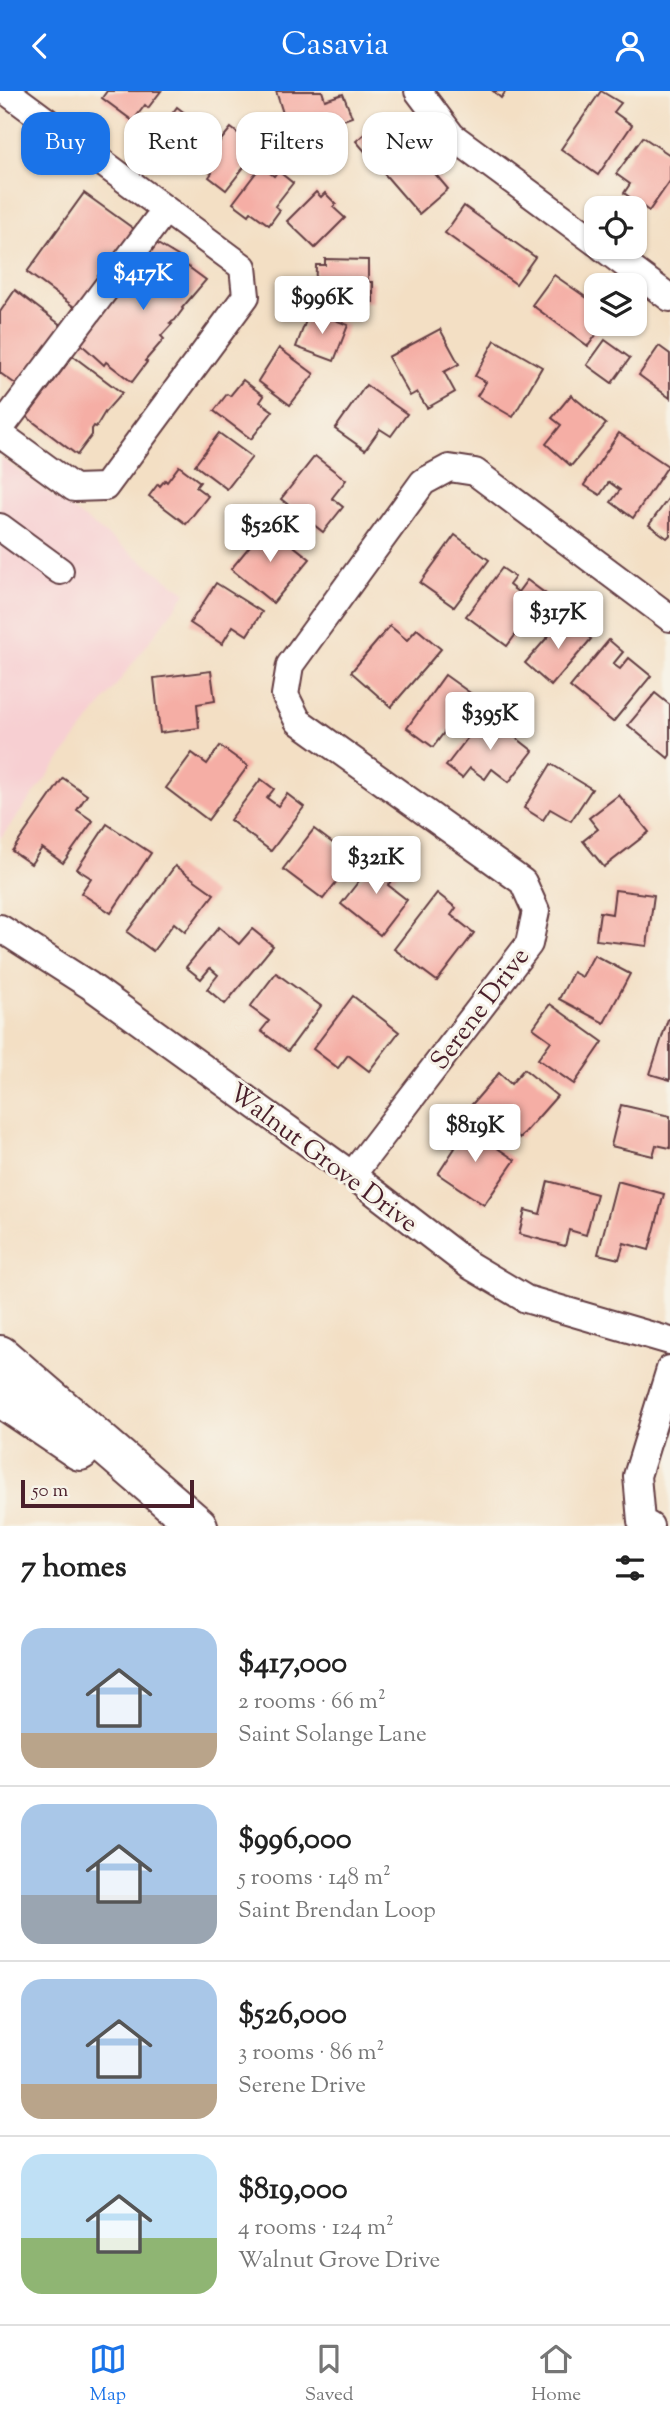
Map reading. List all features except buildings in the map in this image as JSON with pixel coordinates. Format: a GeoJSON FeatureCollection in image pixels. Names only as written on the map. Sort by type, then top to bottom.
{"type":"FeatureCollection","features":[{"type":"Feature","properties":{"kind":"highway"},"geometry":{"type":"LineString","coordinates":[[0,1355],[198,1526]]}},
{"type":"Feature","properties":{"kind":"highway"},"geometry":{"type":"LineString","coordinates":[[0,1397],[192,1526]]}},
{"type":"Feature","properties":{"kind":"street"},"geometry":{"type":"LineString","coordinates":[[418,91],[452,136],[521,184],[584,233]]}},
{"type":"Feature","properties":{"kind":"street"},"geometry":{"type":"LineString","coordinates":[[6,99],[165,210],[243,267],[246,296],[105,488],[74,488],[0,432],[165,210]]}},
{"type":"Feature","properties":{"kind":"street"},"geometry":{"type":"LineString","coordinates":[[618,259],[670,298]]}},
{"type":"Feature","properties":{"kind":"street","name":"Serene Drive"},"geometry":{"type":"LineString","coordinates":[[352,1175],[529,944],[536,911],[523,882],[298,721],[285,695],[290,665],[423,482],[449,468],[475,472],[670,618]]}},
{"type":"Feature","properties":{"kind":"street"},"geometry":{"type":"LineString","coordinates":[[0,527],[60,571]]}},
{"type":"Feature","properties":{"kind":"street","name":"Walnut Grove Drive"},"geometry":{"type":"LineString","coordinates":[[0,928],[89,985],[352,1175],[469,1265],[526,1299],[670,1341]]}},
{"type":"Feature","properties":{"kind":"street"},"geometry":{"type":"LineString","coordinates":[[650,1526],[641,1521],[637,1476],[670,1369]]}},
{"type":"Feature","properties":{"kind":"shaded area"},"geometry":{"type":"Polygon","coordinates":[[[0,457],[186,593],[0,839],[0,457]]]}}]}
